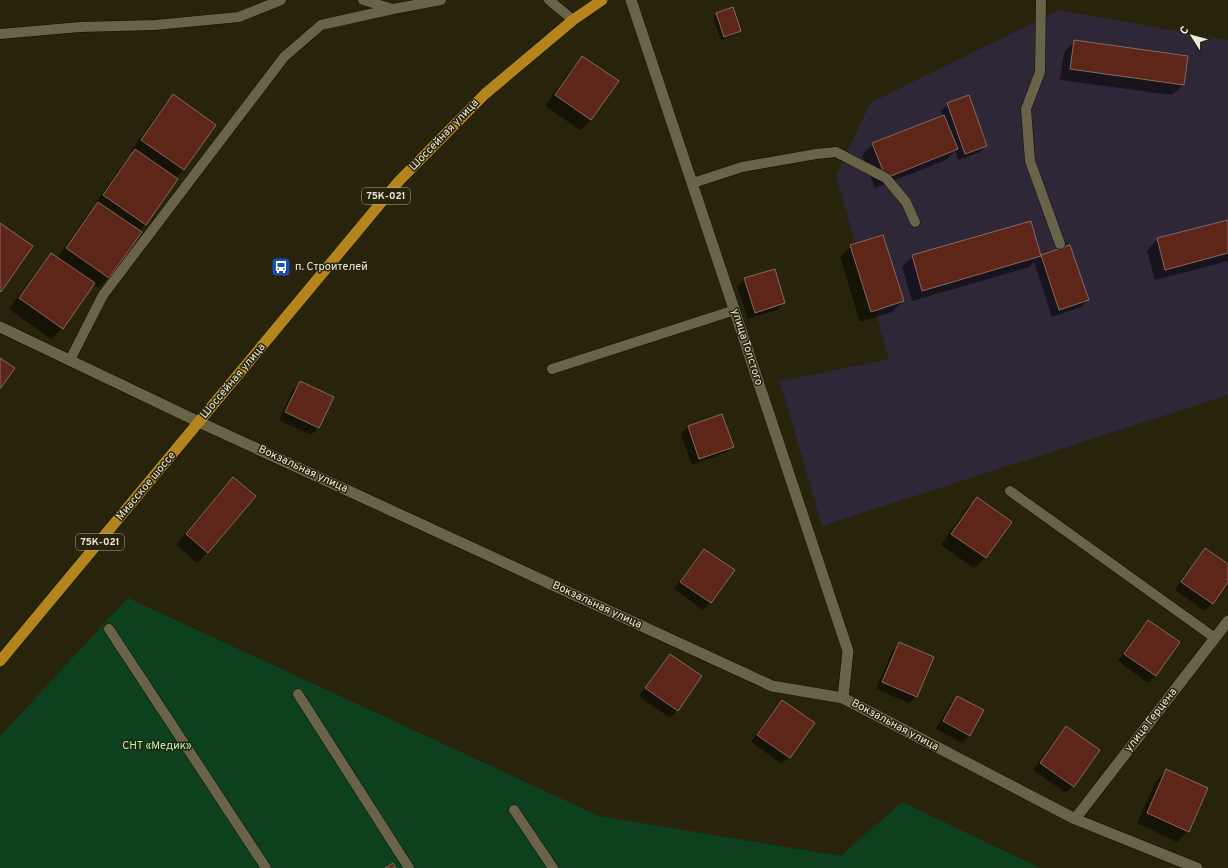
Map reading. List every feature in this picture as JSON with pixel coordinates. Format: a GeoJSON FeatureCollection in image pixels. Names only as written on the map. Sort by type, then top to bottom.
{"type":"FeatureCollection","features":[{"type":"Feature","properties":{"kind":"main road","name":"Шоссейная улица"},"geometry":{"type":"LineString","coordinates":[[199,422],[399,181],[485,94],[573,20],[602,0]]}},
{"type":"Feature","properties":{"kind":"main road","name":"Миасское шоссе"},"geometry":{"type":"LineString","coordinates":[[0,661],[199,422]]}},
{"type":"Feature","properties":{"kind":"street","name":"улица Толстого"},"geometry":{"type":"LineString","coordinates":[[631,0],[848,651],[843,698]]}},
{"type":"Feature","properties":{"kind":"street","name":"Вокзальная улица"},"geometry":{"type":"LineString","coordinates":[[0,327],[199,422],[772,686],[843,698],[1075,819],[1197,868]]}},
{"type":"Feature","properties":{"kind":"street","name":"улица Герцена"},"geometry":{"type":"LineString","coordinates":[[1075,819],[1228,621]]}},
{"type":"Feature","properties":{"kind":"lane"},"geometry":{"type":"LineString","coordinates":[[0,34],[80,27],[155,24],[239,17],[281,0]]}},
{"type":"Feature","properties":{"kind":"lane"},"geometry":{"type":"LineString","coordinates":[[363,0],[394,8]]}},
{"type":"Feature","properties":{"kind":"lane"},"geometry":{"type":"LineString","coordinates":[[70,360],[103,295],[284,57],[321,25],[394,8],[441,0]]}},
{"type":"Feature","properties":{"kind":"lane"},"geometry":{"type":"LineString","coordinates":[[549,0],[573,20]]}},
{"type":"Feature","properties":{"kind":"lane"},"geometry":{"type":"LineString","coordinates":[[1041,0],[1040,72],[1026,109],[1030,161],[1060,244]]}},
{"type":"Feature","properties":{"kind":"lane"},"geometry":{"type":"LineString","coordinates":[[693,183],[742,167],[836,152],[886,178],[906,202],[915,222]]}},
{"type":"Feature","properties":{"kind":"lane"},"geometry":{"type":"LineString","coordinates":[[552,369],[735,310]]}},
{"type":"Feature","properties":{"kind":"lane"},"geometry":{"type":"LineString","coordinates":[[1010,491],[1214,638]]}},
{"type":"Feature","properties":{"kind":"lane"},"geometry":{"type":"LineString","coordinates":[[109,629],[266,868]]}},
{"type":"Feature","properties":{"kind":"lane"},"geometry":{"type":"LineString","coordinates":[[298,694],[409,868]]}},
{"type":"Feature","properties":{"kind":"lane"},"geometry":{"type":"LineString","coordinates":[[514,810],[553,868]]}},
{"type":"Feature","properties":{"kind":"shaded area"},"geometry":{"type":"Polygon","coordinates":[[[1059,10],[1228,40],[1228,395],[822,526],[780,381],[889,359],[836,176],[870,103],[1059,10]]]}},
{"type":"Feature","properties":{"kind":"green space","name":"СНТ «Медик»"},"geometry":{"type":"Polygon","coordinates":[[[128,598],[599,816],[841,856],[902,802],[1040,868],[0,868],[0,736],[128,598]]]}},
{"type":"Feature","properties":{"kind":"building"},"geometry":{"type":"Polygon","coordinates":[[[733,7],[741,31],[724,37],[716,13],[733,7]]]}},
{"type":"Feature","properties":{"kind":"building"},"geometry":{"type":"Polygon","coordinates":[[[1074,40],[1188,56],[1184,85],[1070,69],[1074,40]]]}},
{"type":"Feature","properties":{"kind":"building"},"geometry":{"type":"Polygon","coordinates":[[[582,56],[619,81],[591,120],[555,95],[582,56]]]}},
{"type":"Feature","properties":{"kind":"building"},"geometry":{"type":"Polygon","coordinates":[[[173,94],[216,125],[184,170],[141,140],[173,94]]]}},
{"type":"Feature","properties":{"kind":"building"},"geometry":{"type":"Polygon","coordinates":[[[969,95],[987,146],[965,154],[947,103],[969,95]]]}},
{"type":"Feature","properties":{"kind":"building"},"geometry":{"type":"Polygon","coordinates":[[[944,115],[958,149],[886,178],[872,143],[944,115]]]}},
{"type":"Feature","properties":{"kind":"building"},"geometry":{"type":"Polygon","coordinates":[[[135,149],[178,179],[146,225],[103,195],[135,149]]]}},
{"type":"Feature","properties":{"kind":"building"},"geometry":{"type":"Polygon","coordinates":[[[98,202],[142,232],[109,278],[66,248],[98,202]]]}},
{"type":"Feature","properties":{"kind":"building"},"geometry":{"type":"Polygon","coordinates":[[[1228,220],[1228,253],[1165,270],[1157,238],[1228,220]]]}},
{"type":"Feature","properties":{"kind":"building"},"geometry":{"type":"Polygon","coordinates":[[[1031,221],[1041,256],[922,291],[912,255],[1031,221]]]}},
{"type":"Feature","properties":{"kind":"building"},"geometry":{"type":"Polygon","coordinates":[[[0,223],[33,246],[1,292],[0,291],[0,223]]]}},
{"type":"Feature","properties":{"kind":"building"},"geometry":{"type":"Polygon","coordinates":[[[883,235],[904,301],[871,312],[850,245],[883,235]]]}},
{"type":"Feature","properties":{"kind":"building"},"geometry":{"type":"Polygon","coordinates":[[[1070,245],[1089,300],[1059,310],[1041,255],[1070,245]]]}},
{"type":"Feature","properties":{"kind":"building"},"geometry":{"type":"Polygon","coordinates":[[[51,253],[95,283],[63,329],[19,298],[51,253]]]}},
{"type":"Feature","properties":{"kind":"building"},"geometry":{"type":"Polygon","coordinates":[[[775,269],[785,303],[755,313],[744,278],[775,269]]]}},
{"type":"Feature","properties":{"kind":"building"},"geometry":{"type":"Polygon","coordinates":[[[0,358],[15,368],[0,389],[0,358]]]}},
{"type":"Feature","properties":{"kind":"building"},"geometry":{"type":"Polygon","coordinates":[[[300,381],[334,397],[319,428],[285,412],[300,381]]]}},
{"type":"Feature","properties":{"kind":"building"},"geometry":{"type":"Polygon","coordinates":[[[722,414],[734,447],[699,459],[688,426],[722,414]]]}},
{"type":"Feature","properties":{"kind":"building"},"geometry":{"type":"Polygon","coordinates":[[[233,477],[256,496],[208,553],[186,534],[233,477]]]}},
{"type":"Feature","properties":{"kind":"building"},"geometry":{"type":"Polygon","coordinates":[[[977,497],[1012,522],[986,558],[951,534],[977,497]]]}},
{"type":"Feature","properties":{"kind":"building"},"geometry":{"type":"Polygon","coordinates":[[[1205,548],[1228,564],[1228,582],[1213,604],[1181,582],[1205,548]]]}},
{"type":"Feature","properties":{"kind":"building"},"geometry":{"type":"Polygon","coordinates":[[[704,549],[735,570],[711,603],[680,582],[704,549]]]}},
{"type":"Feature","properties":{"kind":"building"},"geometry":{"type":"Polygon","coordinates":[[[1148,620],[1180,642],[1156,676],[1124,654],[1148,620]]]}},
{"type":"Feature","properties":{"kind":"building"},"geometry":{"type":"Polygon","coordinates":[[[899,642],[934,657],[917,697],[882,682],[899,642]]]}},
{"type":"Feature","properties":{"kind":"building"},"geometry":{"type":"Polygon","coordinates":[[[670,654],[702,676],[678,711],[645,688],[670,654]]]}},
{"type":"Feature","properties":{"kind":"building"},"geometry":{"type":"Polygon","coordinates":[[[957,696],[984,710],[970,736],[943,721],[957,696]]]}},
{"type":"Feature","properties":{"kind":"building"},"geometry":{"type":"Polygon","coordinates":[[[782,700],[815,723],[790,758],[757,735],[782,700]]]}},
{"type":"Feature","properties":{"kind":"building"},"geometry":{"type":"Polygon","coordinates":[[[1066,726],[1100,750],[1074,787],[1040,763],[1066,726]]]}},
{"type":"Feature","properties":{"kind":"building"},"geometry":{"type":"Polygon","coordinates":[[[1166,769],[1208,788],[1189,832],[1147,813],[1166,769]]]}},
{"type":"Feature","properties":{"kind":"building"},"geometry":{"type":"Polygon","coordinates":[[[393,863],[396,868],[385,868],[393,863]]]}},
{"type":"Feature","properties":{"kind":"place","name":"п. Строителей"},"geometry":{"type":"Point","coordinates":[281,267]}}]}
